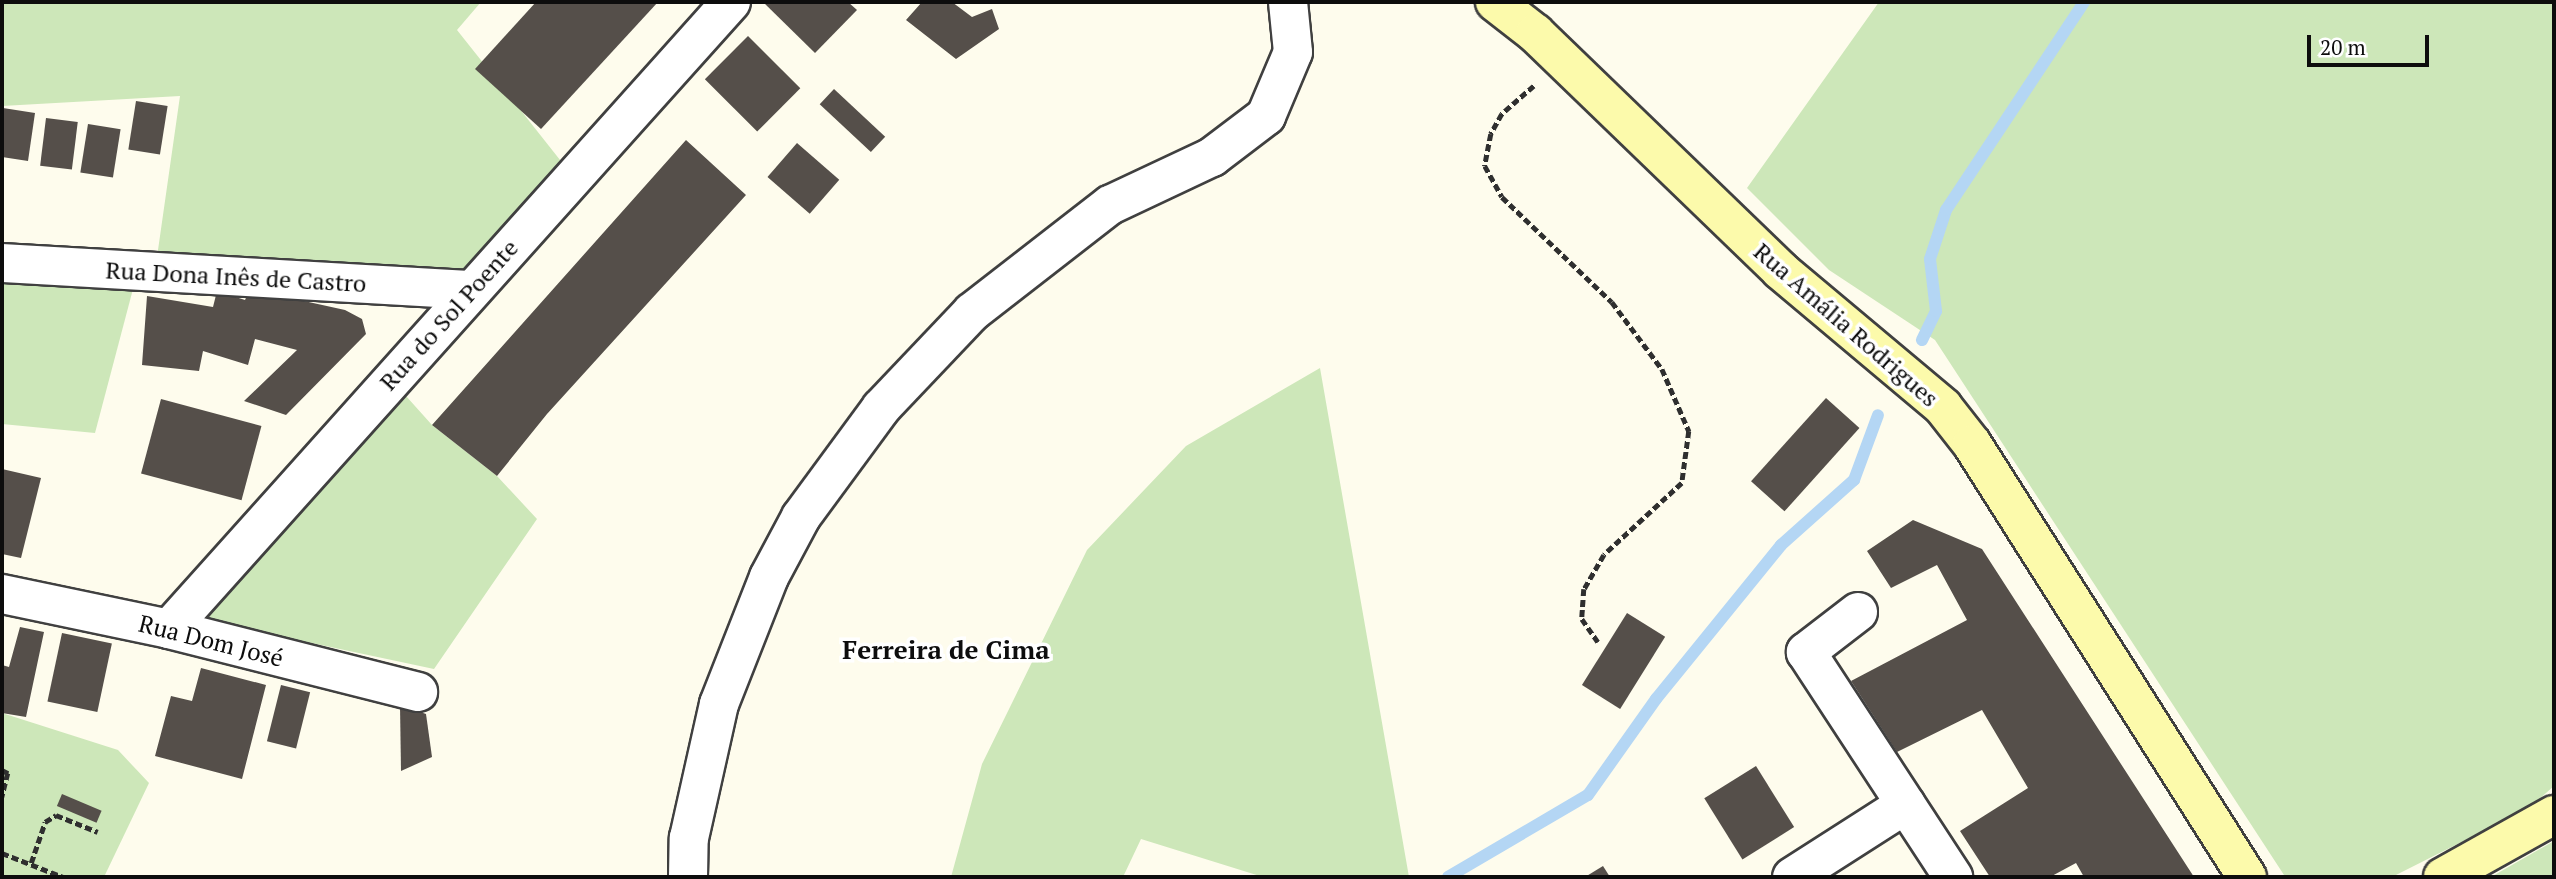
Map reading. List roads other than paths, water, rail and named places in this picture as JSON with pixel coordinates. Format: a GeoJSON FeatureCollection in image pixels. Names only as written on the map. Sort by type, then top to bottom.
{"type":"FeatureCollection","features":[{"type":"Feature","properties":{"kind":"street","name":"Rua do Sol Poente"},"geometry":{"type":"LineString","coordinates":[[169,629],[731,2]]}},
{"type":"Feature","properties":{"kind":"street"},"geometry":{"type":"LineString","coordinates":[[688,877],[689,838],[719,704],[763,590],[801,517],[881,408],[972,312],[1110,205],[1212,157],[1266,116],[1293,52],[1288,2]]}},
{"type":"Feature","properties":{"kind":"street","name":"Rua Amália Rodrigues"},"geometry":{"type":"LineString","coordinates":[[1495,2],[1566,63],[1780,270],[1943,407],[1972,444],[2247,877]]}},
{"type":"Feature","properties":{"kind":"street","name":"Rua Dona Inês de Castro"},"geometry":{"type":"LineString","coordinates":[[2,263],[471,290]]}},
{"type":"Feature","properties":{"kind":"street","name":"Rua Dom José"},"geometry":{"type":"LineString","coordinates":[[2,594],[169,629],[418,692]]}},
{"type":"Feature","properties":{"kind":"street"},"geometry":{"type":"LineString","coordinates":[[1858,612],[1806,652],[1953,877]]}},
{"type":"Feature","properties":{"kind":"street"},"geometry":{"type":"LineString","coordinates":[[1792,877],[1906,804]]}},
{"type":"Feature","properties":{"kind":"street"},"geometry":{"type":"LineString","coordinates":[[2443,877],[2554,815]]}},
{"type":"Feature","properties":{"kind":"waterway"},"geometry":{"type":"LineString","coordinates":[[1922,340],[1936,311],[1930,259],[1946,210],[2084,2]]}},
{"type":"Feature","properties":{"kind":"waterway"},"geometry":{"type":"LineString","coordinates":[[1448,877],[1588,795],[1656,699],[1781,545],[1854,480],[1878,415]]}},
{"type":"Feature","properties":{"kind":"district","name":"Ferreira de Cima"},"geometry":{"type":"Point","coordinates":[946,650]}}]}
